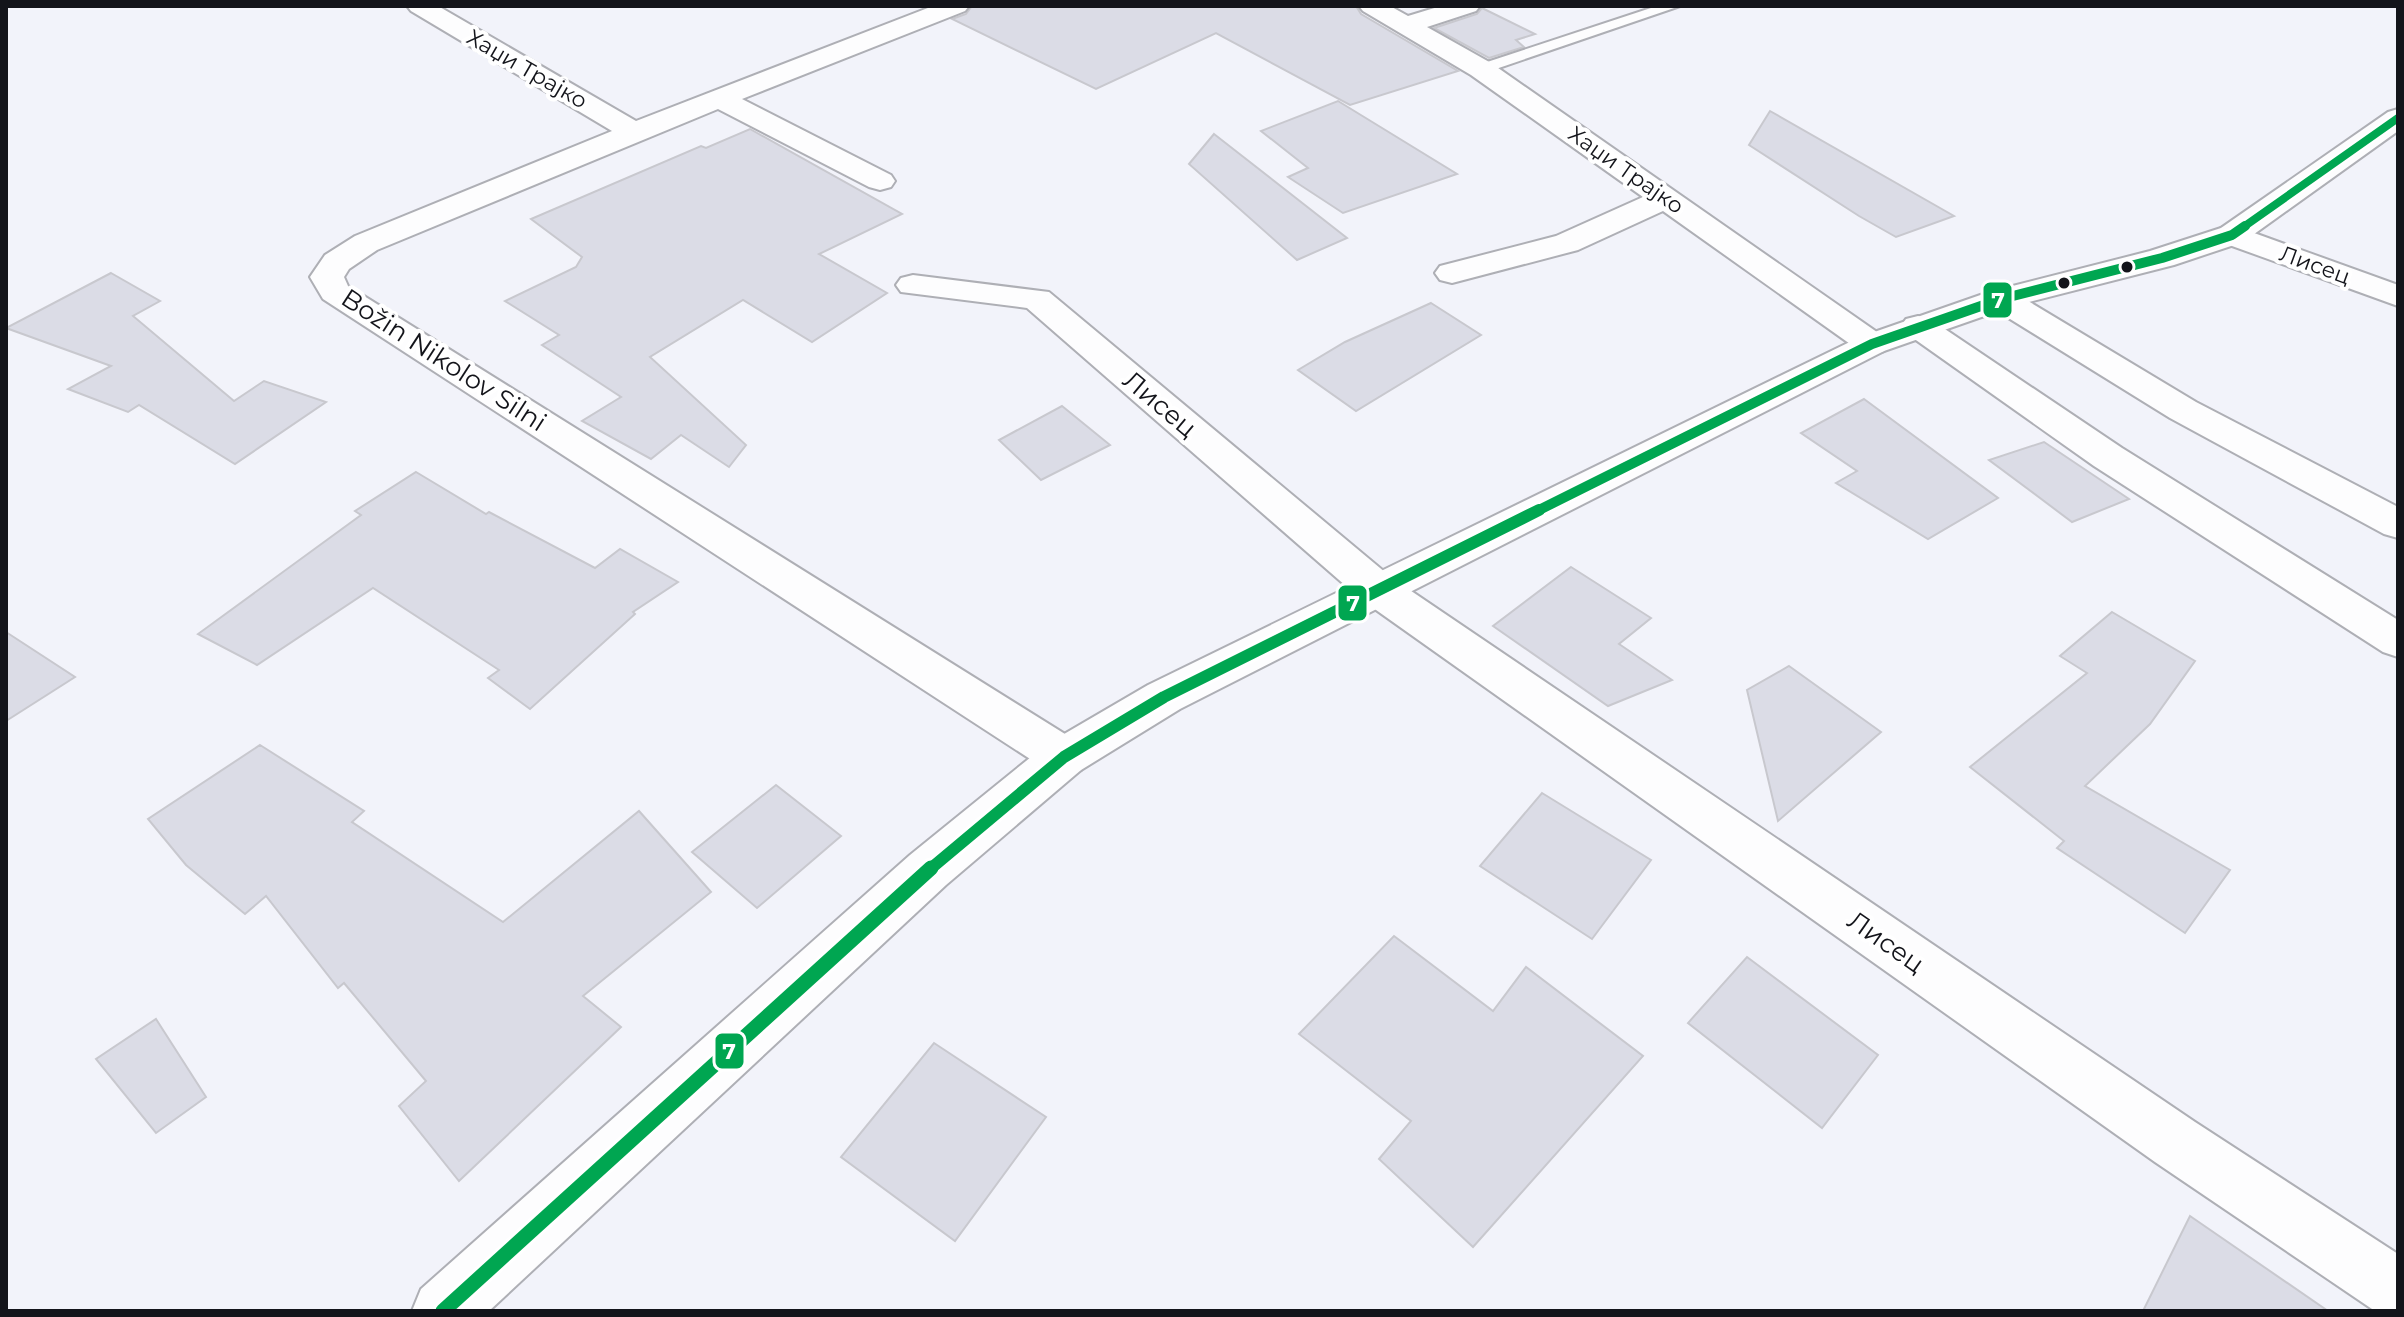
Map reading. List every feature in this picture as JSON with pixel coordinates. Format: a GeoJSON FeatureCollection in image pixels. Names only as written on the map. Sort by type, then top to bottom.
{"type":"FeatureCollection","features":[{"type":"Feature","properties":{"kind":"street","name":"Хаџи Трајко"},"geometry":{"type":"LineString","coordinates":[[420,6],[634,132]]}},
{"type":"Feature","properties":{"kind":"street","name":"Božin Nikolov Silni"},"geometry":{"type":"LineString","coordinates":[[953,6],[634,132],[366,243],[337,262],[327,277],[335,292],[1064,757]]}},
{"type":"Feature","properties":{"kind":"street","name":"Хаџи Трајко"},"geometry":{"type":"LineString","coordinates":[[1372,6],[1481,69],[1872,344]]}},
{"type":"Feature","properties":{"kind":"street"},"geometry":{"type":"LineString","coordinates":[[1407,25],[1467,6]]}},
{"type":"Feature","properties":{"kind":"street"},"geometry":{"type":"LineString","coordinates":[[720,99],[880,181]]}},
{"type":"Feature","properties":{"kind":"street","name":"Лисец"},"geometry":{"type":"LineString","coordinates":[[443,1311],[928,870],[1064,757],[1164,697],[1872,344],[2001,299],[2162,258],[2232,235],[2398,118]]}},
{"type":"Feature","properties":{"kind":"street"},"geometry":{"type":"LineString","coordinates":[[1452,273],[1567,243],[1667,198]]}},
{"type":"Feature","properties":{"kind":"street","name":"Лисец"},"geometry":{"type":"LineString","coordinates":[[2232,235],[2398,296]]}},
{"type":"Feature","properties":{"kind":"street","name":"Лисец"},"geometry":{"type":"LineString","coordinates":[[913,285],[1037,299],[1377,589],[2175,1142],[2398,1290]]}},
{"type":"Feature","properties":{"kind":"street"},"geometry":{"type":"LineString","coordinates":[[2001,299],[2183,410],[2398,524]]}},
{"type":"Feature","properties":{"kind":"street"},"geometry":{"type":"LineString","coordinates":[[1918,326],[2108,457],[2398,641]]}},
{"type":"Feature","properties":{"kind":"lane"},"geometry":{"type":"LineString","coordinates":[[1481,69],[1672,6]]}},
{"type":"Feature","properties":{"kind":"building"},"geometry":{"type":"Polygon","coordinates":[[[972,6],[1356,6],[1361,14],[1458,71],[1350,105],[1216,33],[1096,89],[952,19],[966,14],[972,6]]]}},
{"type":"Feature","properties":{"kind":"building"},"geometry":{"type":"Polygon","coordinates":[[[1482,8],[1535,34],[1516,40],[1524,47],[1489,58],[1434,28],[1477,14],[1482,8]]]}},
{"type":"Feature","properties":{"kind":"building"},"geometry":{"type":"Polygon","coordinates":[[[1338,101],[1457,174],[1343,213],[1288,177],[1308,168],[1261,131],[1338,101]]]}},
{"type":"Feature","properties":{"kind":"building"},"geometry":{"type":"Polygon","coordinates":[[[1770,111],[1954,216],[1896,237],[1859,216],[1749,145],[1770,111]]]}},
{"type":"Feature","properties":{"kind":"building"},"geometry":{"type":"Polygon","coordinates":[[[750,129],[902,214],[819,254],[887,293],[812,342],[743,300],[650,357],[746,445],[729,467],[681,435],[651,459],[582,421],[621,397],[542,345],[559,335],[505,301],[576,267],[582,257],[531,219],[701,146],[706,148],[750,129]]]}},
{"type":"Feature","properties":{"kind":"building"},"geometry":{"type":"Polygon","coordinates":[[[1214,134],[1347,238],[1297,260],[1189,164],[1214,134]]]}},
{"type":"Feature","properties":{"kind":"building"},"geometry":{"type":"Polygon","coordinates":[[[111,273],[160,301],[133,316],[234,401],[264,381],[326,402],[235,464],[139,405],[128,412],[68,389],[111,366],[6,328],[111,273]]]}},
{"type":"Feature","properties":{"kind":"building"},"geometry":{"type":"Polygon","coordinates":[[[1431,303],[1481,335],[1356,411],[1298,370],[1345,342],[1431,303]]]}},
{"type":"Feature","properties":{"kind":"building"},"geometry":{"type":"Polygon","coordinates":[[[1864,399],[1998,498],[1928,539],[1836,483],[1857,471],[1801,433],[1864,399]]]}},
{"type":"Feature","properties":{"kind":"building"},"geometry":{"type":"Polygon","coordinates":[[[1062,406],[1110,445],[1041,480],[999,440],[1062,406]]]}},
{"type":"Feature","properties":{"kind":"building"},"geometry":{"type":"Polygon","coordinates":[[[2044,442],[2129,499],[2072,522],[1989,460],[2044,442]]]}},
{"type":"Feature","properties":{"kind":"building"},"geometry":{"type":"Polygon","coordinates":[[[416,472],[486,514],[489,512],[595,568],[620,549],[678,582],[633,612],[635,614],[530,709],[488,678],[499,670],[373,588],[257,665],[198,634],[361,515],[355,511],[416,472]]]}},
{"type":"Feature","properties":{"kind":"building"},"geometry":{"type":"Polygon","coordinates":[[[1571,567],[1651,618],[1619,644],[1672,680],[1608,706],[1493,626],[1571,567]]]}},
{"type":"Feature","properties":{"kind":"building"},"geometry":{"type":"Polygon","coordinates":[[[2112,612],[2195,661],[2150,724],[2085,786],[2230,870],[2185,933],[2057,848],[2064,841],[1970,767],[2087,673],[2060,656],[2112,612]]]}},
{"type":"Feature","properties":{"kind":"building"},"geometry":{"type":"Polygon","coordinates":[[[6,632],[75,677],[6,721],[6,632]]]}},
{"type":"Feature","properties":{"kind":"building"},"geometry":{"type":"Polygon","coordinates":[[[1789,666],[1881,732],[1778,821],[1747,690],[1789,666]]]}},
{"type":"Feature","properties":{"kind":"building"},"geometry":{"type":"Polygon","coordinates":[[[260,745],[364,811],[352,822],[503,922],[639,811],[711,892],[583,996],[621,1027],[459,1181],[399,1106],[426,1081],[344,983],[338,988],[266,896],[245,914],[186,865],[148,819],[260,745]]]}},
{"type":"Feature","properties":{"kind":"building"},"geometry":{"type":"Polygon","coordinates":[[[776,785],[841,836],[757,908],[692,852],[776,785]]]}},
{"type":"Feature","properties":{"kind":"building"},"geometry":{"type":"Polygon","coordinates":[[[1542,793],[1651,860],[1592,939],[1480,866],[1542,793]]]}},
{"type":"Feature","properties":{"kind":"building"},"geometry":{"type":"Polygon","coordinates":[[[1394,936],[1493,1011],[1526,967],[1643,1056],[1473,1247],[1379,1159],[1411,1121],[1299,1034],[1394,936]]]}},
{"type":"Feature","properties":{"kind":"building"},"geometry":{"type":"Polygon","coordinates":[[[1747,957],[1878,1055],[1822,1128],[1688,1023],[1747,957]]]}},
{"type":"Feature","properties":{"kind":"building"},"geometry":{"type":"Polygon","coordinates":[[[156,1019],[206,1097],[156,1133],[96,1059],[156,1019]]]}},
{"type":"Feature","properties":{"kind":"building"},"geometry":{"type":"Polygon","coordinates":[[[934,1043],[1046,1117],[955,1241],[841,1157],[934,1043]]]}},
{"type":"Feature","properties":{"kind":"building"},"geometry":{"type":"Polygon","coordinates":[[[2190,1216],[2328,1311],[2143,1311],[2190,1216]]]}},
{"type":"Feature","properties":{"kind":"transit line","name":"7"},"geometry":{"type":"LineString","coordinates":[[443,1311],[928,870],[1064,757],[1164,697],[1872,344],[2001,299],[2162,258],[2232,235],[2398,118]]}}]}
